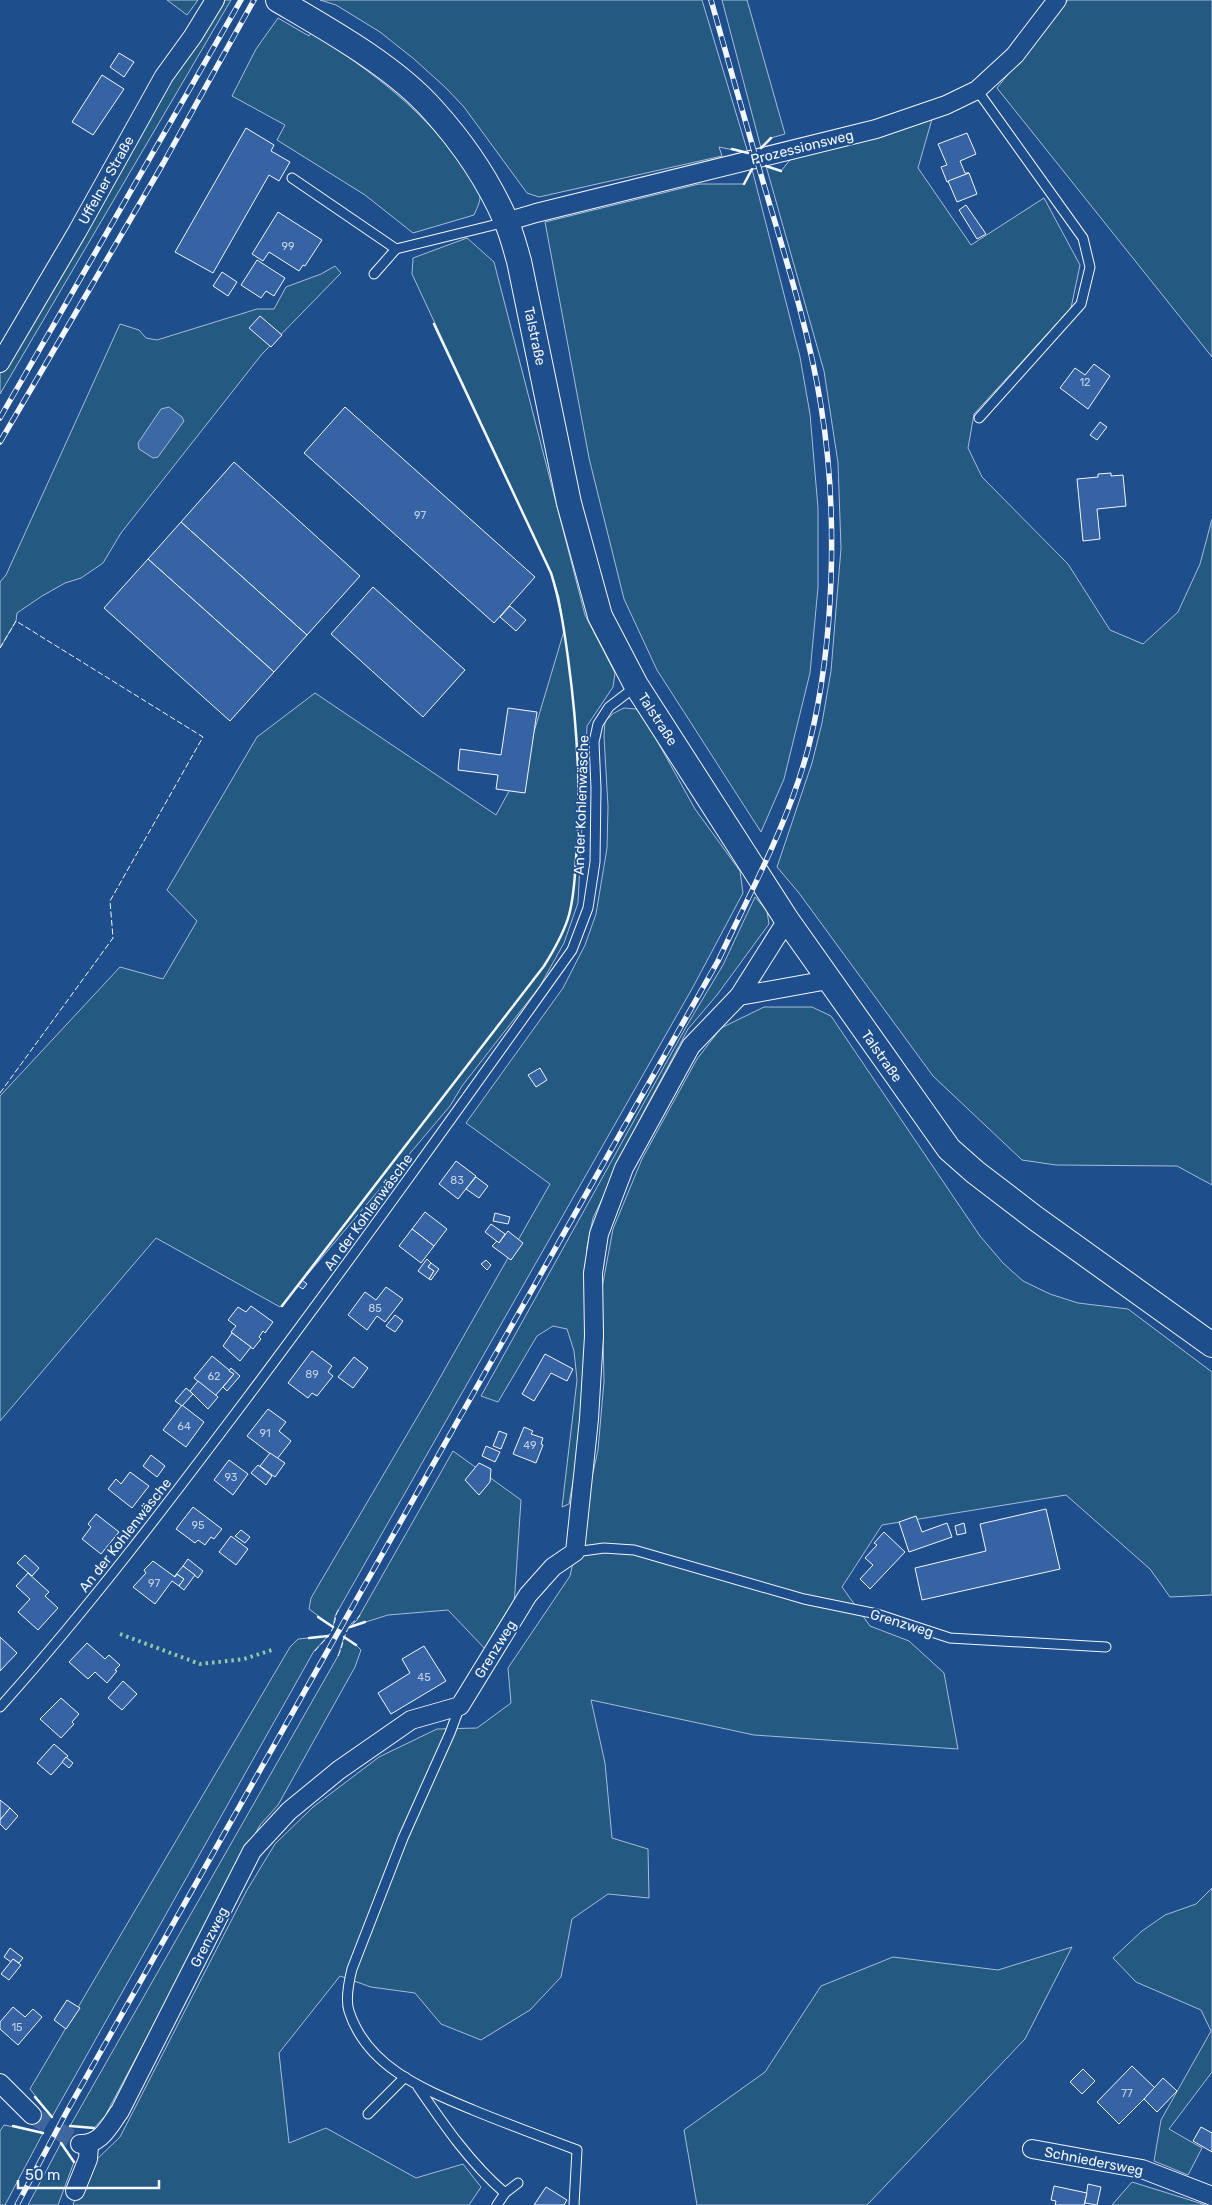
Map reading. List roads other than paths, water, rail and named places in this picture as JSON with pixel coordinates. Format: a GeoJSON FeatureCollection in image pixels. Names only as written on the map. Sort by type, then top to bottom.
{"type":"FeatureCollection","features":[{"type":"Feature","properties":{"kind":"street","name":"Uffelner Straße"},"geometry":{"type":"LineString","coordinates":[[0,363],[77,232],[164,76],[193,36],[215,0]]}},
{"type":"Feature","properties":{"kind":"street","name":"Talstraße"},"geometry":{"type":"LineString","coordinates":[[278,0],[316,23],[397,78],[433,110],[486,183],[506,222],[519,261],[569,503],[586,572],[600,616],[636,685],[787,920],[828,980],[949,1149],[1034,1218],[1212,1345]]}},
{"type":"Feature","properties":{"kind":"street","name":"Prozessionsweg"},"geometry":{"type":"LineString","coordinates":[[506,222],[543,211],[876,129],[946,105],[977,90],[1015,55],[1057,0]]}},
{"type":"Feature","properties":{"kind":"street"},"geometry":{"type":"LineString","coordinates":[[575,1552],[589,1418],[594,1336],[594,1273],[599,1234],[624,1168],[691,1046],[738,996],[787,920]]}},
{"type":"Feature","properties":{"kind":"street"},"geometry":{"type":"LineString","coordinates":[[738,996],[828,980]]}},
{"type":"Feature","properties":{"kind":"street","name":"Grenzweg"},"geometry":{"type":"LineString","coordinates":[[75,2191],[88,2159],[84,2144],[99,2140],[120,2111],[252,1851],[289,1812],[355,1759],[410,1720],[460,1706],[528,1595],[553,1567],[575,1552]]}},
{"type":"Feature","properties":{"kind":"street"},"geometry":{"type":"LineString","coordinates":[[0,2083],[32,2115]]}},
{"type":"Feature","properties":{"kind":"street","name":"Schniedersweg"},"geometry":{"type":"LineString","coordinates":[[1032,2149],[1142,2169],[1212,2196]]}},
{"type":"Feature","properties":{"kind":"lane"},"geometry":{"type":"LineString","coordinates":[[977,90],[1083,238],[1090,267],[1081,304],[979,418]]}},
{"type":"Feature","properties":{"kind":"lane"},"geometry":{"type":"LineString","coordinates":[[292,178],[396,249]]}},
{"type":"Feature","properties":{"kind":"lane"},"geometry":{"type":"LineString","coordinates":[[374,274],[396,249],[506,222]]}},
{"type":"Feature","properties":{"kind":"lane","name":"An der Kohlenwäsche"},"geometry":{"type":"LineString","coordinates":[[0,1707],[52,1649],[163,1510],[360,1247],[572,950],[588,908],[595,862],[596,788],[594,742],[598,724],[609,707],[636,685]]}},
{"type":"Feature","properties":{"kind":"lane","name":"Grenzweg"},"geometry":{"type":"LineString","coordinates":[[575,1552],[604,1548],[634,1550],[804,1599],[877,1614],[950,1638],[1106,1646]]}},
{"type":"Feature","properties":{"kind":"lane"},"geometry":{"type":"LineString","coordinates":[[460,1706],[450,1733],[403,1838],[352,1969],[348,2009],[360,2035],[382,2062],[418,2087],[496,2120],[577,2150],[574,2205]]}},
{"type":"Feature","properties":{"kind":"lane"},"geometry":{"type":"LineString","coordinates":[[368,2114],[405,2078]]}},
{"type":"Feature","properties":{"kind":"lane"},"geometry":{"type":"LineString","coordinates":[[418,2087],[452,2136],[490,2180],[505,2193]]}},
{"type":"Feature","properties":{"kind":"lane"},"geometry":{"type":"LineString","coordinates":[[497,2205],[505,2193],[518,2183]]}},
{"type":"Feature","properties":{"kind":"tunnel"},"geometry":{"type":"LineString","coordinates":[[32,2115],[80,2144]]}},
{"type":"Feature","properties":{"kind":"railway"},"geometry":{"type":"LineString","coordinates":[[0,418],[241,0]]}},
{"type":"Feature","properties":{"kind":"railway"},"geometry":{"type":"LineString","coordinates":[[0,442],[164,162],[254,0]]}},
{"type":"Feature","properties":{"kind":"railway"},"geometry":{"type":"LineString","coordinates":[[17,2205],[66,2113],[718,961],[781,828],[801,773],[818,705],[829,620],[832,532],[826,446],[821,406],[805,329],[711,0]]}}]}
